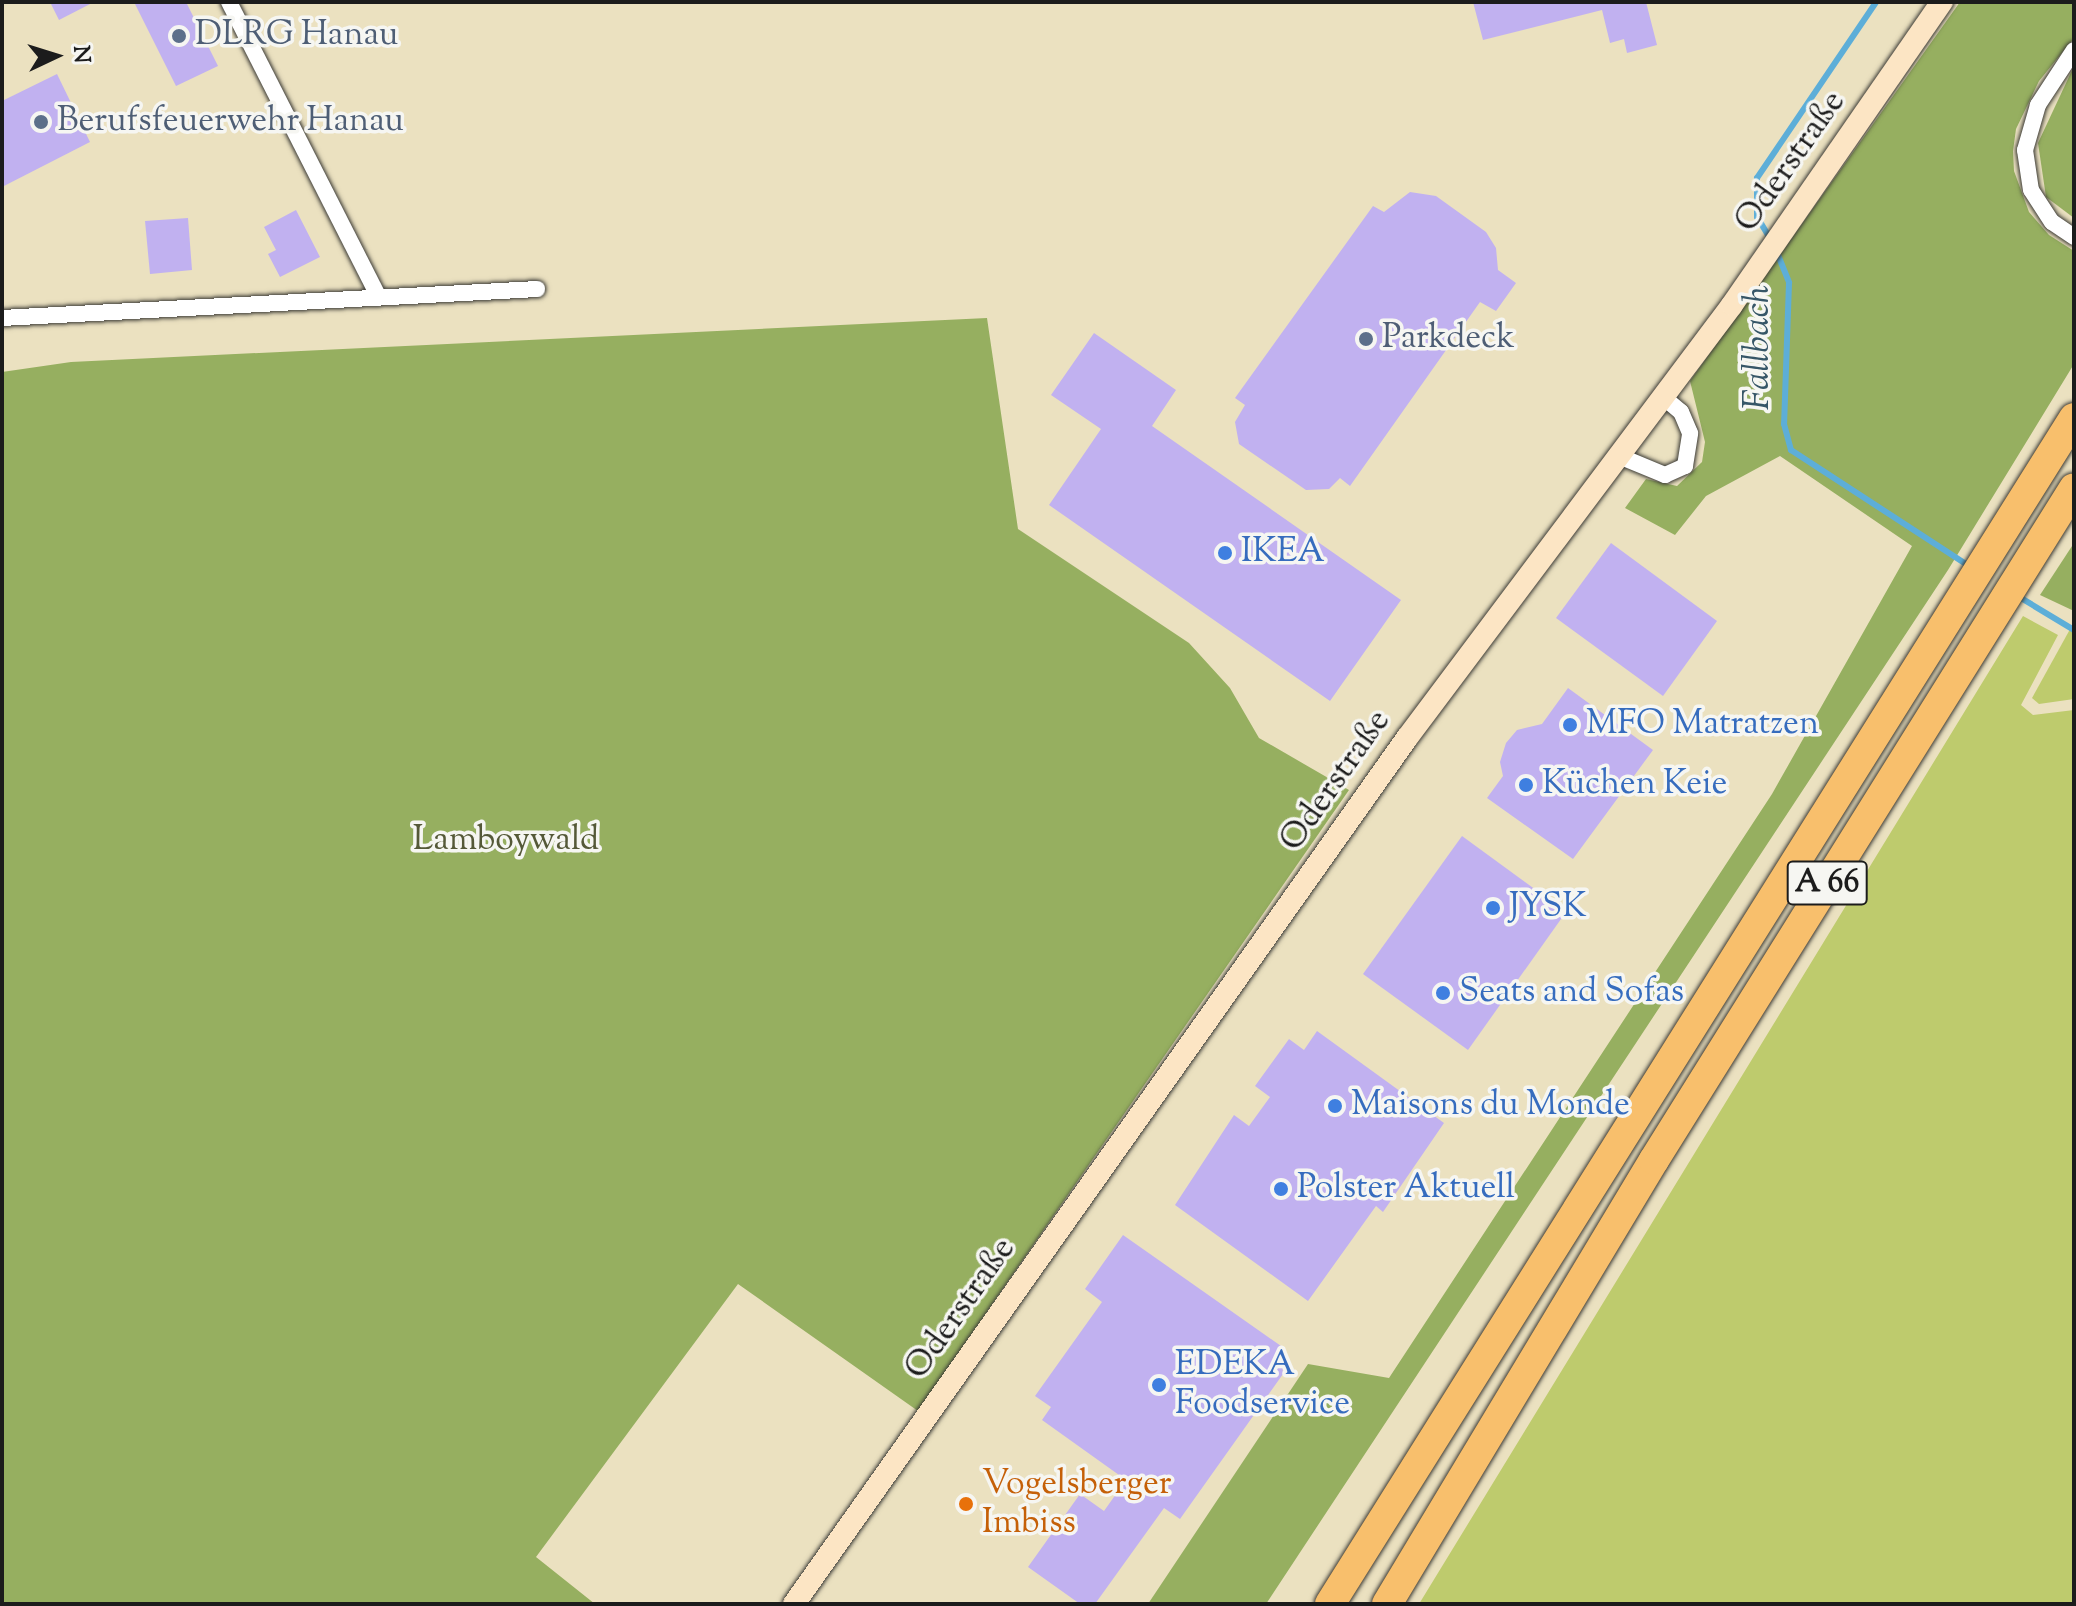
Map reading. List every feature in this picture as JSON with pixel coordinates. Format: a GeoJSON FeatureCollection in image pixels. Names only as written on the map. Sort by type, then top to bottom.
{"type":"FeatureCollection","features":[{"type":"Feature","properties":{"kind":"highway","name":"A 66"},"geometry":{"type":"LineString","coordinates":[[1330,1604],[2074,418]]}},
{"type":"Feature","properties":{"kind":"highway","name":"A 66"},"geometry":{"type":"LineString","coordinates":[[1387,1604],[1654,1160],[2074,488]]}},
{"type":"Feature","properties":{"kind":"street"},"geometry":{"type":"LineString","coordinates":[[229,2],[378,296]]}},
{"type":"Feature","properties":{"kind":"street","name":"Oderstraße"},"geometry":{"type":"LineString","coordinates":[[794,1604],[1407,738],[1749,281],[1942,2]]}},
{"type":"Feature","properties":{"kind":"street"},"geometry":{"type":"LineString","coordinates":[[2074,50],[2038,105],[2025,150],[2031,190],[2052,222],[2074,237]]}},
{"type":"Feature","properties":{"kind":"street"},"geometry":{"type":"LineString","coordinates":[[2,318],[537,289]]}},
{"type":"Feature","properties":{"kind":"street"},"geometry":{"type":"LineString","coordinates":[[1619,456],[1665,475],[1685,466],[1690,433],[1681,412],[1662,396]]}},
{"type":"Feature","properties":{"kind":"green space"},"geometry":{"type":"Polygon","coordinates":[[[1960,2],[2074,2],[2074,38],[2039,81],[2016,129],[2013,151],[2014,171],[2029,212],[2049,235],[2074,251],[2074,364],[1948,570],[1266,1604],[1148,1604],[1308,1364],[1389,1378],[1772,794],[1912,546],[1780,456],[1706,496],[1675,535],[1625,508],[1646,479],[1677,486],[1702,462],[1705,442],[1690,381],[1960,2]]]}},
{"type":"Feature","properties":{"kind":"green space"},"geometry":{"type":"Polygon","coordinates":[[[2074,66],[2074,218],[2046,197],[2038,143],[2074,66]]]}},
{"type":"Feature","properties":{"kind":"green space","name":"Lamboywald"},"geometry":{"type":"Polygon","coordinates":[[[987,318],[1018,529],[1189,643],[1230,688],[1259,738],[1349,790],[918,1411],[738,1284],[536,1557],[595,1604],[2,1604],[2,372],[71,362],[987,318]]]}},
{"type":"Feature","properties":{"kind":"green space"},"geometry":{"type":"Polygon","coordinates":[[[2074,543],[2074,611],[2040,595],[2074,543]]]}},
{"type":"Feature","properties":{"kind":"green space"},"geometry":{"type":"Polygon","coordinates":[[[2023,616],[2058,635],[2021,705],[2033,715],[2074,710],[2074,1604],[1419,1604],[2023,616]]]}},
{"type":"Feature","properties":{"kind":"green space"},"geometry":{"type":"Polygon","coordinates":[[[2074,622],[2074,699],[2039,704],[2032,698],[2074,622]]]}},
{"type":"Feature","properties":{"kind":"building"},"geometry":{"type":"Polygon","coordinates":[[[50,2],[94,2],[59,20],[50,2]]]}},
{"type":"Feature","properties":{"kind":"building"},"geometry":{"type":"Polygon","coordinates":[[[134,2],[186,2],[218,66],[176,86],[134,2]]]}},
{"type":"Feature","properties":{"kind":"building"},"geometry":{"type":"Polygon","coordinates":[[[1473,2],[1646,2],[1657,45],[1627,53],[1624,39],[1610,43],[1602,10],[1483,40],[1473,2]]]}},
{"type":"Feature","properties":{"kind":"building","name":"Berufsfeuerwehr Hanau"},"geometry":{"type":"Polygon","coordinates":[[[57,74],[90,142],[2,187],[2,101],[57,74]]]}},
{"type":"Feature","properties":{"kind":"building","name":"Parkdeck"},"geometry":{"type":"Polygon","coordinates":[[[1410,192],[1436,196],[1486,232],[1496,248],[1498,270],[1516,283],[1496,311],[1480,302],[1350,486],[1340,478],[1329,489],[1306,490],[1239,444],[1235,422],[1245,405],[1235,398],[1373,206],[1384,212],[1410,192]]]}},
{"type":"Feature","properties":{"kind":"building"},"geometry":{"type":"Polygon","coordinates":[[[296,210],[320,257],[280,277],[268,254],[276,250],[264,227],[296,210]]]}},
{"type":"Feature","properties":{"kind":"building"},"geometry":{"type":"Polygon","coordinates":[[[188,218],[192,270],[150,274],[145,221],[188,218]]]}},
{"type":"Feature","properties":{"kind":"building","name":"IKEA"},"geometry":{"type":"Polygon","coordinates":[[[1094,333],[1176,390],[1152,426],[1401,600],[1330,701],[1049,505],[1101,429],[1051,395],[1094,333]]]}},
{"type":"Feature","properties":{"kind":"building"},"geometry":{"type":"Polygon","coordinates":[[[1611,543],[1717,621],[1663,696],[1556,618],[1611,543]]]}},
{"type":"Feature","properties":{"kind":"building"},"geometry":{"type":"Polygon","coordinates":[[[1568,688],[1653,750],[1573,859],[1487,798],[1503,776],[1500,762],[1506,743],[1517,730],[1542,724],[1568,688]]]}},
{"type":"Feature","properties":{"kind":"building"},"geometry":{"type":"Polygon","coordinates":[[[1462,836],[1566,912],[1468,1050],[1363,974],[1462,836]]]}},
{"type":"Feature","properties":{"kind":"building"},"geometry":{"type":"Polygon","coordinates":[[[1317,1031],[1444,1123],[1383,1212],[1376,1206],[1308,1301],[1175,1205],[1234,1115],[1249,1126],[1270,1097],[1255,1086],[1289,1039],[1304,1050],[1317,1031]]]}},
{"type":"Feature","properties":{"kind":"building","name":"EDEKA Foodservice"},"geometry":{"type":"Polygon","coordinates":[[[1123,1235],[1281,1346],[1283,1374],[1180,1519],[1164,1508],[1095,1604],[1080,1604],[1028,1567],[1080,1494],[1104,1511],[1126,1480],[1042,1420],[1051,1407],[1035,1396],[1102,1302],[1085,1289],[1123,1235]]]}},
{"type":"Feature","properties":{"kind":"waterway","name":"Fallbach"},"geometry":{"type":"LineString","coordinates":[[1771,240],[1757,217],[1757,178],[1876,2]]}},
{"type":"Feature","properties":{"kind":"waterway","name":"Fallbach"},"geometry":{"type":"LineString","coordinates":[[1776,250],[1789,283],[1784,424],[1791,450],[1969,566]]}},
{"type":"Feature","properties":{"kind":"waterway","name":"Fallbach"},"geometry":{"type":"LineString","coordinates":[[2016,595],[2074,630]]}},
{"type":"Feature","properties":{"kind":"place","name":"DLRG Hanau"},"geometry":{"type":"Point","coordinates":[179,36]}},
{"type":"Feature","properties":{"kind":"place","name":"Berufsfeuerwehr Hanau"},"geometry":{"type":"Point","coordinates":[41,122]}},
{"type":"Feature","properties":{"kind":"place","name":"Parkdeck"},"geometry":{"type":"Point","coordinates":[1366,339]}},
{"type":"Feature","properties":{"kind":"place","name":"IKEA"},"geometry":{"type":"Point","coordinates":[1225,553]}},
{"type":"Feature","properties":{"kind":"place","name":"MFO Matratzen"},"geometry":{"type":"Point","coordinates":[1570,725]}},
{"type":"Feature","properties":{"kind":"place","name":"Küchen Keie"},"geometry":{"type":"Point","coordinates":[1526,785]}},
{"type":"Feature","properties":{"kind":"place","name":"JYSK"},"geometry":{"type":"Point","coordinates":[1493,908]}},
{"type":"Feature","properties":{"kind":"place","name":"Seats and Sofas"},"geometry":{"type":"Point","coordinates":[1443,993]}},
{"type":"Feature","properties":{"kind":"place","name":"Maisons du Monde"},"geometry":{"type":"Point","coordinates":[1335,1106]}},
{"type":"Feature","properties":{"kind":"place","name":"Polster Aktuell"},"geometry":{"type":"Point","coordinates":[1281,1189]}},
{"type":"Feature","properties":{"kind":"place","name":"EDEKA Foodservice"},"geometry":{"type":"Point","coordinates":[1159,1385]}},
{"type":"Feature","properties":{"kind":"place","name":"Vogelsberger Imbiss"},"geometry":{"type":"Point","coordinates":[966,1504]}}]}
